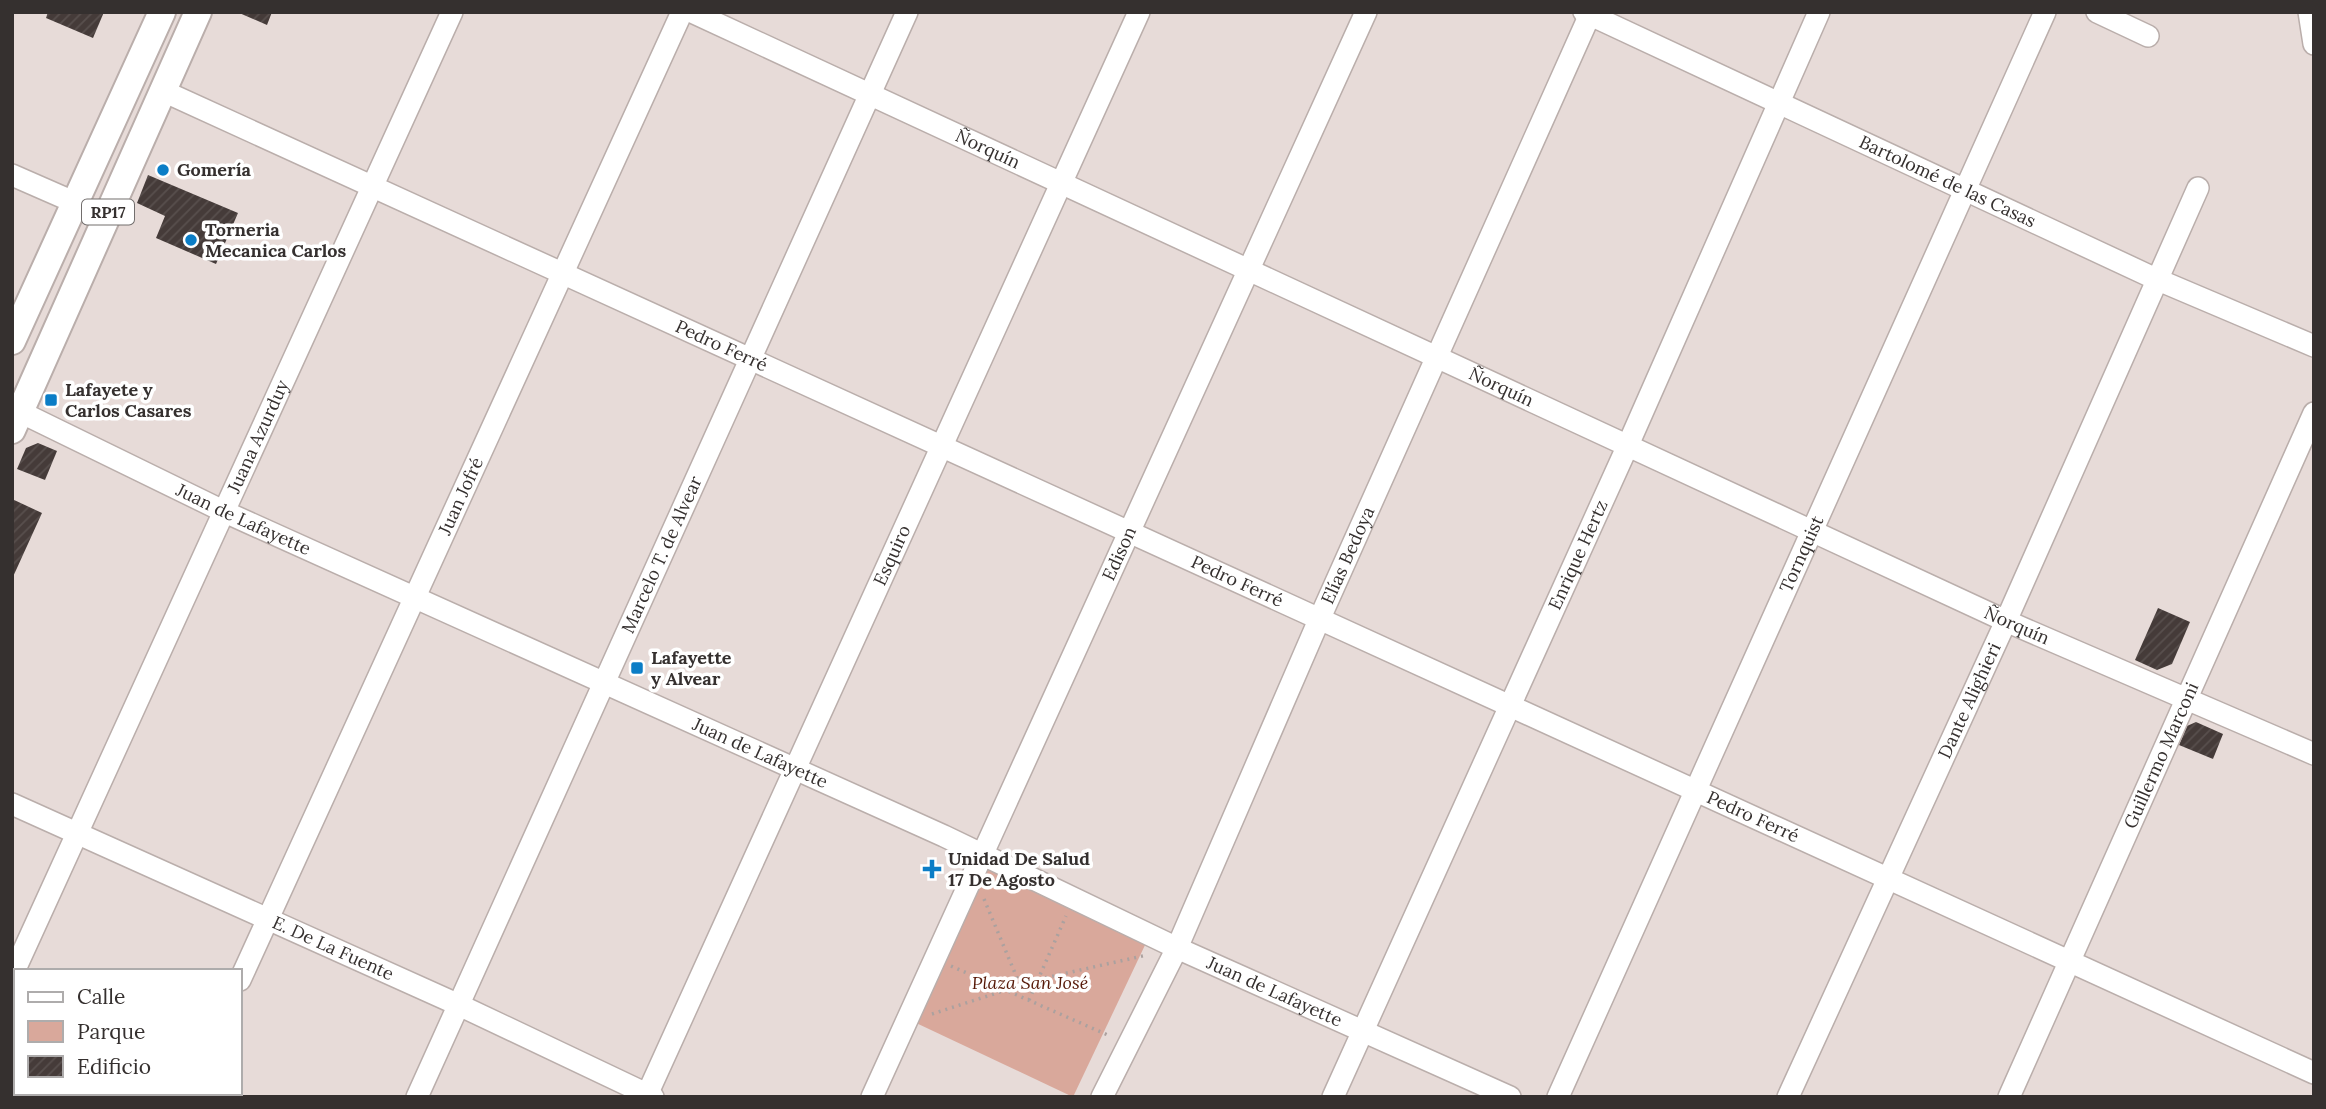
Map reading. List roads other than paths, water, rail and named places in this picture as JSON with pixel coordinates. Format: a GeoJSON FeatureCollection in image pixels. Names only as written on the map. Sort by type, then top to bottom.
{"type":"FeatureCollection","features":[{"type":"Feature","properties":{"kind":"main road","name":"RP17"},"geometry":{"type":"LineString","coordinates":[[12,341],[162,12]]}},
{"type":"Feature","properties":{"kind":"main road","name":"RP17"},"geometry":{"type":"LineString","coordinates":[[15,417],[198,12]]}},
{"type":"Feature","properties":{"kind":"street","name":"Juana Azurduy"},"geometry":{"type":"LineString","coordinates":[[15,969],[452,12]]}},
{"type":"Feature","properties":{"kind":"street","name":"Juan Jofré"},"geometry":{"type":"LineString","coordinates":[[242,975],[682,12]]}},
{"type":"Feature","properties":{"kind":"street","name":"Ñorquín"},"geometry":{"type":"LineString","coordinates":[[692,12],[1062,186],[1251,270],[1437,359],[2006,621],[2314,754]]}},
{"type":"Feature","properties":{"kind":"street","name":"Marcelo T. de Alvear"},"geometry":{"type":"LineString","coordinates":[[417,1097],[906,12]]}},
{"type":"Feature","properties":{"kind":"street","name":"Esquiro"},"geometry":{"type":"LineString","coordinates":[[649,1096],[1139,12]]}},
{"type":"Feature","properties":{"kind":"street","name":"Edison"},"geometry":{"type":"LineString","coordinates":[[872,1097],[1251,270],[1366,12]]}},
{"type":"Feature","properties":{"kind":"street","name":"Enrique Hertz"},"geometry":{"type":"LineString","coordinates":[[1333,1097],[1508,705],[1628,445],[1819,12]]}},
{"type":"Feature","properties":{"kind":"street","name":"Tornquist"},"geometry":{"type":"LineString","coordinates":[[1558,1097],[1968,191],[2045,12]]}},
{"type":"Feature","properties":{"kind":"street"},"geometry":{"type":"LineString","coordinates":[[2097,12],[2148,36]]}},
{"type":"Feature","properties":{"kind":"street"},"geometry":{"type":"LineString","coordinates":[[2309,12],[2314,44]]}},
{"type":"Feature","properties":{"kind":"street","name":"Bartolomé de las Casas"},"geometry":{"type":"LineString","coordinates":[[1588,13],[2157,279],[2314,346]]}},
{"type":"Feature","properties":{"kind":"street","name":"Elías Bedoya"},"geometry":{"type":"LineString","coordinates":[[1102,1097],[1177,948],[1318,620],[1437,359],[1588,13]]}},
{"type":"Feature","properties":{"kind":"street","name":"Pedro Ferré"},"geometry":{"type":"LineString","coordinates":[[161,90],[2314,1073]]}},
{"type":"Feature","properties":{"kind":"street"},"geometry":{"type":"LineString","coordinates":[[12,176],[76,203]]}},
{"type":"Feature","properties":{"kind":"street","name":"Dante Alighieri"},"geometry":{"type":"LineString","coordinates":[[1788,1097],[2006,621],[2198,188]]}},
{"type":"Feature","properties":{"kind":"street","name":"Guillermo Marconi"},"geometry":{"type":"LineString","coordinates":[[2009,1097],[2314,413]]}},
{"type":"Feature","properties":{"kind":"street","name":"Juan de Lafayette"},"geometry":{"type":"LineString","coordinates":[[15,417],[795,770],[978,865],[1074,899],[1510,1097]]}},
{"type":"Feature","properties":{"kind":"street","name":"E. De La Fuente"},"geometry":{"type":"LineString","coordinates":[[12,804],[459,1005],[649,1096]]}},
{"type":"Feature","properties":{"kind":"place","name":"Gomería"},"geometry":{"type":"Point","coordinates":[163,170]}},
{"type":"Feature","properties":{"kind":"place","name":"Torneria Mecanica Carlos"},"geometry":{"type":"Point","coordinates":[191,240]}},
{"type":"Feature","properties":{"kind":"place","name":"Lafayete y Carlos Casares"},"geometry":{"type":"Point","coordinates":[51,400]}},
{"type":"Feature","properties":{"kind":"place","name":"Lafayette y Alvear"},"geometry":{"type":"Point","coordinates":[637,668]}},
{"type":"Feature","properties":{"kind":"place","name":"Unidad De Salud 17 De Agosto"},"geometry":{"type":"Point","coordinates":[932,869]}},
{"type":"Feature","properties":{"kind":"park label","name":"Plaza San José"},"geometry":{"type":"Point","coordinates":[1030,983]}}]}
